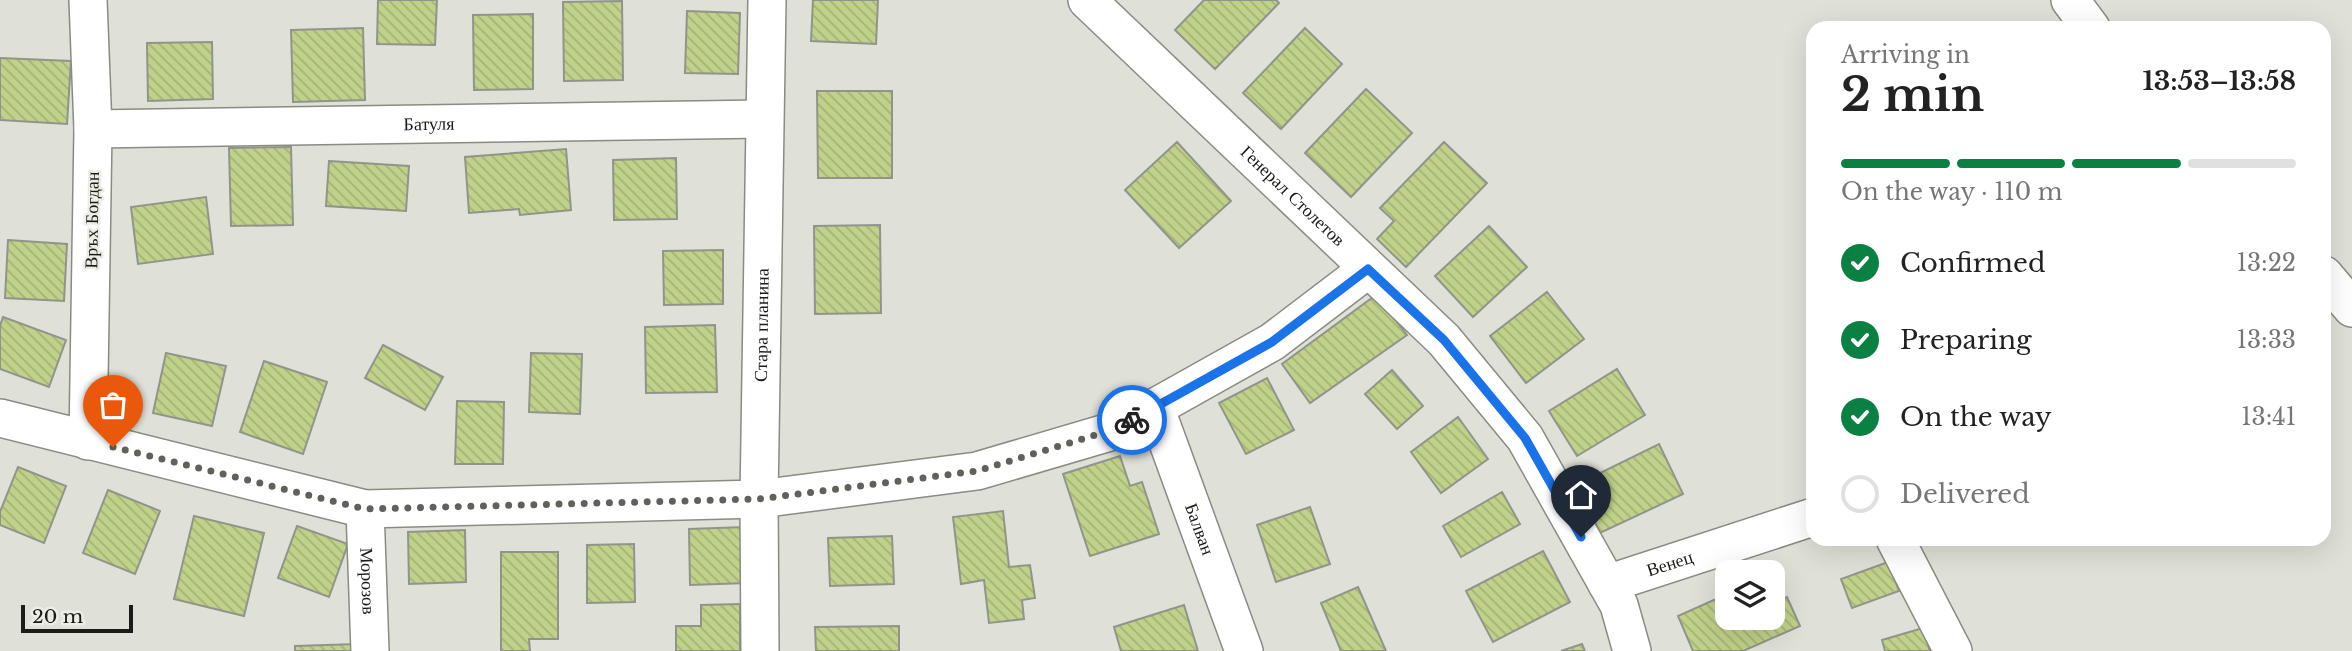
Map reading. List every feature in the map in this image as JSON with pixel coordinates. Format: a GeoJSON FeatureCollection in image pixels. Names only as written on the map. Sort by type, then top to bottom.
{"type":"FeatureCollection","features":[{"type":"Feature","properties":{"kind":"street","name":"Връх Богдан"},"geometry":{"type":"LineString","coordinates":[[88,0],[93,129],[88,441]]}},
{"type":"Feature","properties":{"kind":"street","name":"Стара планина"},"geometry":{"type":"LineString","coordinates":[[760,651],[759,499],[767,0]]}},
{"type":"Feature","properties":{"kind":"street","name":"Генерал Столетов"},"geometry":{"type":"LineString","coordinates":[[1087,0],[1444,340],[1525,438],[1619,605],[1632,651]]}},
{"type":"Feature","properties":{"kind":"street"},"geometry":{"type":"LineString","coordinates":[[2070,0],[2086,21]]}},
{"type":"Feature","properties":{"kind":"street","name":"Батуля"},"geometry":{"type":"LineString","coordinates":[[93,129],[764,119]]}},
{"type":"Feature","properties":{"kind":"street"},"geometry":{"type":"LineString","coordinates":[[0,418],[365,509],[759,499],[977,471],[1112,430],[1272,342],[1368,269]]}},
{"type":"Feature","properties":{"kind":"street"},"geometry":{"type":"LineString","coordinates":[[2331,283],[2352,308]]}},
{"type":"Feature","properties":{"kind":"street","name":"Балван"},"geometry":{"type":"LineString","coordinates":[[1155,407],[1244,651]]}},
{"type":"Feature","properties":{"kind":"street","name":"Морозов"},"geometry":{"type":"LineString","coordinates":[[365,509],[370,651]]}},
{"type":"Feature","properties":{"kind":"street","name":"Венец"},"geometry":{"type":"LineString","coordinates":[[1607,584],[1806,519]]}},
{"type":"Feature","properties":{"kind":"street"},"geometry":{"type":"LineString","coordinates":[[1899,546],[1953,651]]}},
{"type":"Feature","properties":{"kind":"building"},"geometry":{"type":"Polygon","coordinates":[[[378,0],[437,0],[435,45],[377,44],[378,0]]]}},
{"type":"Feature","properties":{"kind":"building"},"geometry":{"type":"Polygon","coordinates":[[[813,0],[878,0],[876,44],[811,41],[813,0]]]}},
{"type":"Feature","properties":{"kind":"building"},"geometry":{"type":"Polygon","coordinates":[[[1204,0],[1276,0],[1279,3],[1215,69],[1175,30],[1204,0]]]}},
{"type":"Feature","properties":{"kind":"building"},"geometry":{"type":"Polygon","coordinates":[[[622,1],[623,80],[564,81],[563,2],[622,1]]]}},
{"type":"Feature","properties":{"kind":"building"},"geometry":{"type":"Polygon","coordinates":[[[687,11],[740,13],[738,74],[685,73],[687,11]]]}},
{"type":"Feature","properties":{"kind":"building"},"geometry":{"type":"Polygon","coordinates":[[[533,14],[533,89],[474,90],[473,15],[533,14]]]}},
{"type":"Feature","properties":{"kind":"building"},"geometry":{"type":"Polygon","coordinates":[[[363,28],[365,100],[293,102],[291,30],[363,28]]]}},
{"type":"Feature","properties":{"kind":"building"},"geometry":{"type":"Polygon","coordinates":[[[1305,28],[1342,64],[1281,129],[1243,93],[1305,28]]]}},
{"type":"Feature","properties":{"kind":"building"},"geometry":{"type":"Polygon","coordinates":[[[212,42],[213,99],[148,101],[147,43],[212,42]]]}},
{"type":"Feature","properties":{"kind":"building"},"geometry":{"type":"Polygon","coordinates":[[[0,58],[71,61],[67,124],[0,120],[0,58]]]}},
{"type":"Feature","properties":{"kind":"building"},"geometry":{"type":"Polygon","coordinates":[[[1366,89],[1412,133],[1351,197],[1305,153],[1366,89]]]}},
{"type":"Feature","properties":{"kind":"building"},"geometry":{"type":"Polygon","coordinates":[[[817,91],[892,91],[892,178],[818,178],[817,91]]]}},
{"type":"Feature","properties":{"kind":"building"},"geometry":{"type":"Polygon","coordinates":[[[1177,142],[1231,201],[1179,248],[1125,190],[1177,142]]]}},
{"type":"Feature","properties":{"kind":"building"},"geometry":{"type":"Polygon","coordinates":[[[1444,142],[1487,183],[1406,267],[1377,239],[1394,221],[1380,208],[1444,142]]]}},
{"type":"Feature","properties":{"kind":"building"},"geometry":{"type":"Polygon","coordinates":[[[291,147],[293,225],[231,226],[229,148],[291,147]]]}},
{"type":"Feature","properties":{"kind":"building"},"geometry":{"type":"Polygon","coordinates":[[[566,149],[571,210],[520,215],[519,209],[469,213],[465,157],[566,149]]]}},
{"type":"Feature","properties":{"kind":"building"},"geometry":{"type":"Polygon","coordinates":[[[676,158],[677,219],[614,220],[613,160],[676,158]]]}},
{"type":"Feature","properties":{"kind":"building"},"geometry":{"type":"Polygon","coordinates":[[[329,161],[409,166],[406,211],[326,206],[329,161]]]}},
{"type":"Feature","properties":{"kind":"building"},"geometry":{"type":"Polygon","coordinates":[[[206,197],[213,254],[138,264],[131,207],[206,197]]]}},
{"type":"Feature","properties":{"kind":"building"},"geometry":{"type":"Polygon","coordinates":[[[880,225],[881,313],[815,314],[814,226],[880,225]]]}},
{"type":"Feature","properties":{"kind":"building"},"geometry":{"type":"Polygon","coordinates":[[[1489,226],[1527,267],[1473,317],[1435,276],[1489,226]]]}},
{"type":"Feature","properties":{"kind":"building"},"geometry":{"type":"Polygon","coordinates":[[[8,240],[67,244],[64,301],[5,298],[8,240]]]}},
{"type":"Feature","properties":{"kind":"building"},"geometry":{"type":"Polygon","coordinates":[[[723,250],[723,304],[664,305],[663,251],[723,250]]]}},
{"type":"Feature","properties":{"kind":"building"},"geometry":{"type":"Polygon","coordinates":[[[1547,292],[1584,339],[1526,383],[1490,336],[1547,292]]]}},
{"type":"Feature","properties":{"kind":"building"},"geometry":{"type":"Polygon","coordinates":[[[1376,295],[1407,335],[1310,403],[1282,364],[1376,295]]]}},
{"type":"Feature","properties":{"kind":"building"},"geometry":{"type":"Polygon","coordinates":[[[3,317],[66,340],[49,387],[0,369],[0,326],[3,317]]]}},
{"type":"Feature","properties":{"kind":"building"},"geometry":{"type":"Polygon","coordinates":[[[715,325],[717,392],[646,393],[645,327],[715,325]]]}},
{"type":"Feature","properties":{"kind":"building"},"geometry":{"type":"Polygon","coordinates":[[[383,345],[443,377],[425,410],[365,378],[383,345]]]}},
{"type":"Feature","properties":{"kind":"building"},"geometry":{"type":"Polygon","coordinates":[[[166,353],[226,366],[212,426],[153,413],[166,353]]]}},
{"type":"Feature","properties":{"kind":"building"},"geometry":{"type":"Polygon","coordinates":[[[531,353],[582,354],[580,414],[529,412],[531,353]]]}},
{"type":"Feature","properties":{"kind":"building"},"geometry":{"type":"Polygon","coordinates":[[[264,361],[327,382],[303,454],[240,432],[264,361]]]}},
{"type":"Feature","properties":{"kind":"building"},"geometry":{"type":"Polygon","coordinates":[[[1617,369],[1645,415],[1577,456],[1549,411],[1617,369]]]}},
{"type":"Feature","properties":{"kind":"building"},"geometry":{"type":"Polygon","coordinates":[[[1392,370],[1423,406],[1397,429],[1365,394],[1392,370]]]}},
{"type":"Feature","properties":{"kind":"building"},"geometry":{"type":"Polygon","coordinates":[[[1267,378],[1294,430],[1246,454],[1219,403],[1267,378]]]}},
{"type":"Feature","properties":{"kind":"building"},"geometry":{"type":"Polygon","coordinates":[[[457,401],[504,402],[503,464],[455,464],[457,401]]]}},
{"type":"Feature","properties":{"kind":"building"},"geometry":{"type":"Polygon","coordinates":[[[1458,417],[1488,459],[1441,493],[1411,452],[1458,417]]]}},
{"type":"Feature","properties":{"kind":"building"},"geometry":{"type":"Polygon","coordinates":[[[1659,444],[1683,494],[1600,533],[1584,500],[1600,493],[1592,477],[1659,444]]]}},
{"type":"Feature","properties":{"kind":"building"},"geometry":{"type":"Polygon","coordinates":[[[1120,456],[1130,486],[1142,482],[1159,534],[1090,556],[1063,474],[1120,456]]]}},
{"type":"Feature","properties":{"kind":"building"},"geometry":{"type":"Polygon","coordinates":[[[18,467],[66,486],[44,543],[0,525],[0,512],[18,467]]]}},
{"type":"Feature","properties":{"kind":"building"},"geometry":{"type":"Polygon","coordinates":[[[108,490],[160,511],[135,574],[83,553],[108,490]]]}},
{"type":"Feature","properties":{"kind":"building"},"geometry":{"type":"Polygon","coordinates":[[[1502,492],[1520,524],[1461,557],[1443,526],[1502,492]]]}},
{"type":"Feature","properties":{"kind":"building"},"geometry":{"type":"Polygon","coordinates":[[[1310,507],[1330,564],[1276,582],[1257,525],[1310,507]]]}},
{"type":"Feature","properties":{"kind":"building"},"geometry":{"type":"Polygon","coordinates":[[[1003,511],[1009,567],[1030,565],[1035,598],[1022,600],[1024,619],[989,623],[984,580],[961,584],[953,517],[1003,511]]]}},
{"type":"Feature","properties":{"kind":"building"},"geometry":{"type":"Polygon","coordinates":[[[194,516],[264,533],[244,616],[174,599],[194,516]]]}},
{"type":"Feature","properties":{"kind":"building"},"geometry":{"type":"Polygon","coordinates":[[[297,526],[348,544],[329,597],[278,578],[297,526]]]}},
{"type":"Feature","properties":{"kind":"building"},"geometry":{"type":"Polygon","coordinates":[[[745,527],[747,583],[690,585],[689,529],[745,527]]]}},
{"type":"Feature","properties":{"kind":"building"},"geometry":{"type":"Polygon","coordinates":[[[465,530],[466,582],[409,584],[408,532],[465,530]]]}},
{"type":"Feature","properties":{"kind":"building"},"geometry":{"type":"Polygon","coordinates":[[[892,536],[894,584],[830,586],[828,538],[892,536]]]}},
{"type":"Feature","properties":{"kind":"building"},"geometry":{"type":"Polygon","coordinates":[[[634,544],[635,602],[587,603],[587,545],[634,544]]]}},
{"type":"Feature","properties":{"kind":"building"},"geometry":{"type":"Polygon","coordinates":[[[1543,551],[1570,602],[1493,642],[1466,591],[1543,551]]]}},
{"type":"Feature","properties":{"kind":"building"},"geometry":{"type":"Polygon","coordinates":[[[501,552],[558,552],[558,639],[529,639],[530,651],[501,651],[501,552]]]}},
{"type":"Feature","properties":{"kind":"building"},"geometry":{"type":"Polygon","coordinates":[[[1888,562],[1899,591],[1852,608],[1841,579],[1888,562]]]}},
{"type":"Feature","properties":{"kind":"building"},"geometry":{"type":"Polygon","coordinates":[[[1358,587],[1386,651],[1341,651],[1321,603],[1358,587]]]}},
{"type":"Feature","properties":{"kind":"building"},"geometry":{"type":"Polygon","coordinates":[[[1787,597],[1800,626],[1743,651],[1693,651],[1678,616],[1715,599],[1715,630],[1785,630],[1787,597]]]}},
{"type":"Feature","properties":{"kind":"building"},"geometry":{"type":"Polygon","coordinates":[[[740,604],[740,651],[676,651],[676,626],[701,626],[701,605],[740,604]]]}},
{"type":"Feature","properties":{"kind":"building"},"geometry":{"type":"Polygon","coordinates":[[[1184,605],[1198,651],[1121,651],[1114,627],[1184,605]]]}},
{"type":"Feature","properties":{"kind":"building"},"geometry":{"type":"Polygon","coordinates":[[[899,626],[899,651],[816,651],[815,627],[899,626]]]}},
{"type":"Feature","properties":{"kind":"building"},"geometry":{"type":"Polygon","coordinates":[[[1923,628],[1930,651],[1885,651],[1882,640],[1923,628]]]}},
{"type":"Feature","properties":{"kind":"building"},"geometry":{"type":"Polygon","coordinates":[[[357,644],[357,651],[295,651],[295,646],[357,644]]]}},
{"type":"Feature","properties":{"kind":"building"},"geometry":{"type":"Polygon","coordinates":[[[1582,644],[1585,651],[1561,651],[1582,644]]]}},
{"type":"Feature","properties":{"kind":"way so far"},"geometry":{"type":"LineString","coordinates":[[113,447],[365,509],[759,499],[977,471],[1112,430],[1132,420]]}},
{"type":"Feature","properties":{"kind":"route"},"geometry":{"type":"LineString","coordinates":[[1132,420],[1272,342],[1368,269],[1444,340],[1525,438],[1581,537]]}}]}
